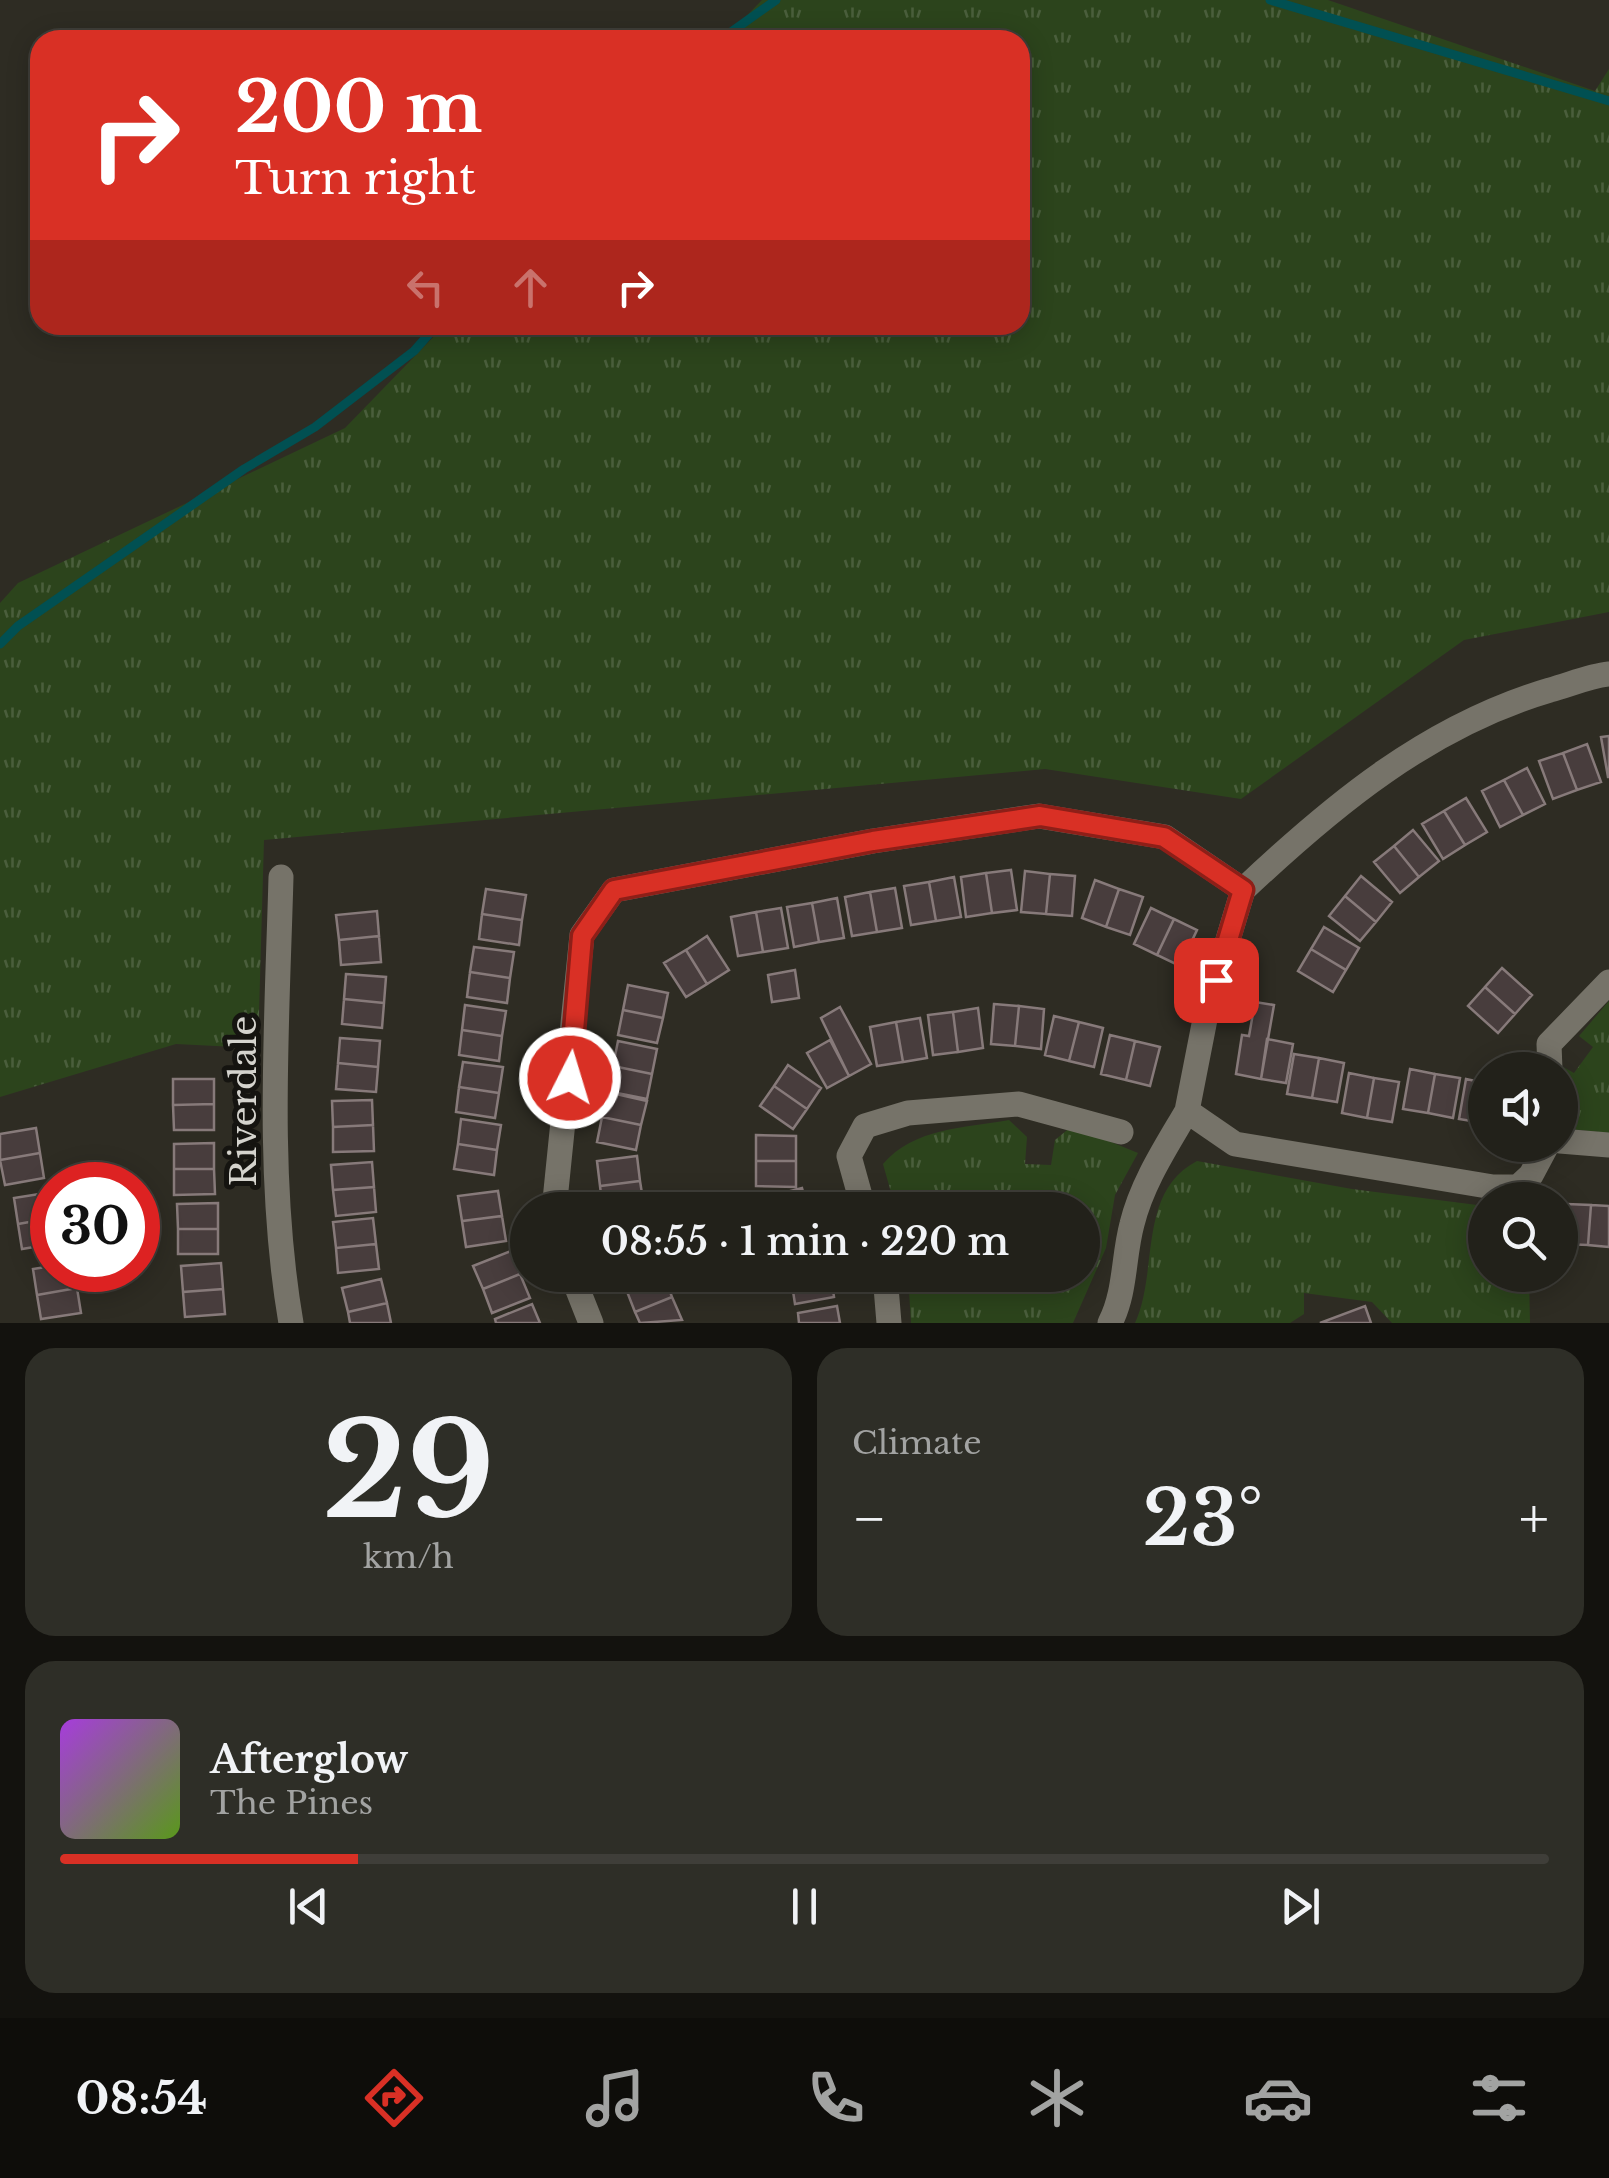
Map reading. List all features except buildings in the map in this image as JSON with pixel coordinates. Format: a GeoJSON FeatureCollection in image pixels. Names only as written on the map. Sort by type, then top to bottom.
{"type":"FeatureCollection","features":[{"type":"Feature","properties":{"kind":"street"},"geometry":{"type":"LineString","coordinates":[[1110,1323],[1119,1305],[1132,1224],[1147,1179],[1187,1111],[1207,1009],[1243,890],[1318,820],[1410,752],[1516,700],[1609,674]]}},
{"type":"Feature","properties":{"kind":"street"},"geometry":{"type":"LineString","coordinates":[[556,1192],[582,936],[614,890],[873,841],[1040,816],[1164,837],[1243,890]]}},
{"type":"Feature","properties":{"kind":"street","name":"Riverdale"},"geometry":{"type":"LineString","coordinates":[[280,877],[275,1121],[290,1323]]}},
{"type":"Feature","properties":{"kind":"street"},"geometry":{"type":"LineString","coordinates":[[1549,1052],[1549,1044],[1609,982]]}},
{"type":"Feature","properties":{"kind":"street"},"geometry":{"type":"LineString","coordinates":[[859,1192],[849,1156],[866,1126],[908,1113],[1019,1104],[1120,1132]]}},
{"type":"Feature","properties":{"kind":"street"},"geometry":{"type":"LineString","coordinates":[[1187,1111],[1235,1144],[1493,1187],[1518,1187],[1538,1162]]}},
{"type":"Feature","properties":{"kind":"street"},"geometry":{"type":"LineString","coordinates":[[1578,1142],[1609,1145]]}},
{"type":"Feature","properties":{"kind":"street"},"geometry":{"type":"LineString","coordinates":[[579,1292],[591,1323]]}},
{"type":"Feature","properties":{"kind":"street"},"geometry":{"type":"LineString","coordinates":[[886,1292],[889,1323]]}},
{"type":"Feature","properties":{"kind":"green space"},"geometry":{"type":"Polygon","coordinates":[[[762,0],[1328,0],[1595,91],[1609,69],[1609,612],[1464,640],[1241,799],[1045,769],[264,840],[258,1048],[176,1044],[0,1097],[0,603],[18,583],[345,428],[435,335],[1030,335],[1030,30],[733,30],[762,0]]]}},
{"type":"Feature","properties":{"kind":"green space"},"geometry":{"type":"Polygon","coordinates":[[[1609,1001],[1609,1133],[1578,1130],[1578,1068],[1593,1047],[1579,1036],[1609,1001]]]}},
{"type":"Feature","properties":{"kind":"green space"},"geometry":{"type":"Polygon","coordinates":[[[1009,1120],[1027,1137],[1025,1164],[1051,1165],[1055,1140],[1072,1126],[1138,1153],[1115,1195],[1100,1262],[1100,1192],[891,1192],[883,1164],[909,1143],[941,1132],[1009,1120]]]}},
{"type":"Feature","properties":{"kind":"green space"},"geometry":{"type":"Polygon","coordinates":[[[1197,1161],[1352,1189],[1468,1204],[1468,1292],[1529,1292],[1530,1323],[1392,1323],[1372,1302],[1304,1293],[1304,1314],[1290,1323],[1135,1323],[1157,1212],[1178,1175],[1197,1161]]]}},
{"type":"Feature","properties":{"kind":"green space"},"geometry":{"type":"Polygon","coordinates":[[[909,1292],[1087,1292],[1073,1323],[911,1323],[909,1292]]]}},
{"type":"Feature","properties":{"kind":"waterway"},"geometry":{"type":"LineString","coordinates":[[734,30],[776,0]]}},
{"type":"Feature","properties":{"kind":"waterway"},"geometry":{"type":"LineString","coordinates":[[1270,0],[1609,101]]}},
{"type":"Feature","properties":{"kind":"waterway"},"geometry":{"type":"LineString","coordinates":[[0,644],[18,626],[244,469],[315,427],[414,351],[428,335]]}},
{"type":"Feature","properties":{"kind":"route"},"geometry":{"type":"LineString","coordinates":[[570,1078],[582,936],[614,890],[873,841],[1040,816],[1164,837],[1243,890],[1216,980]]}}]}
